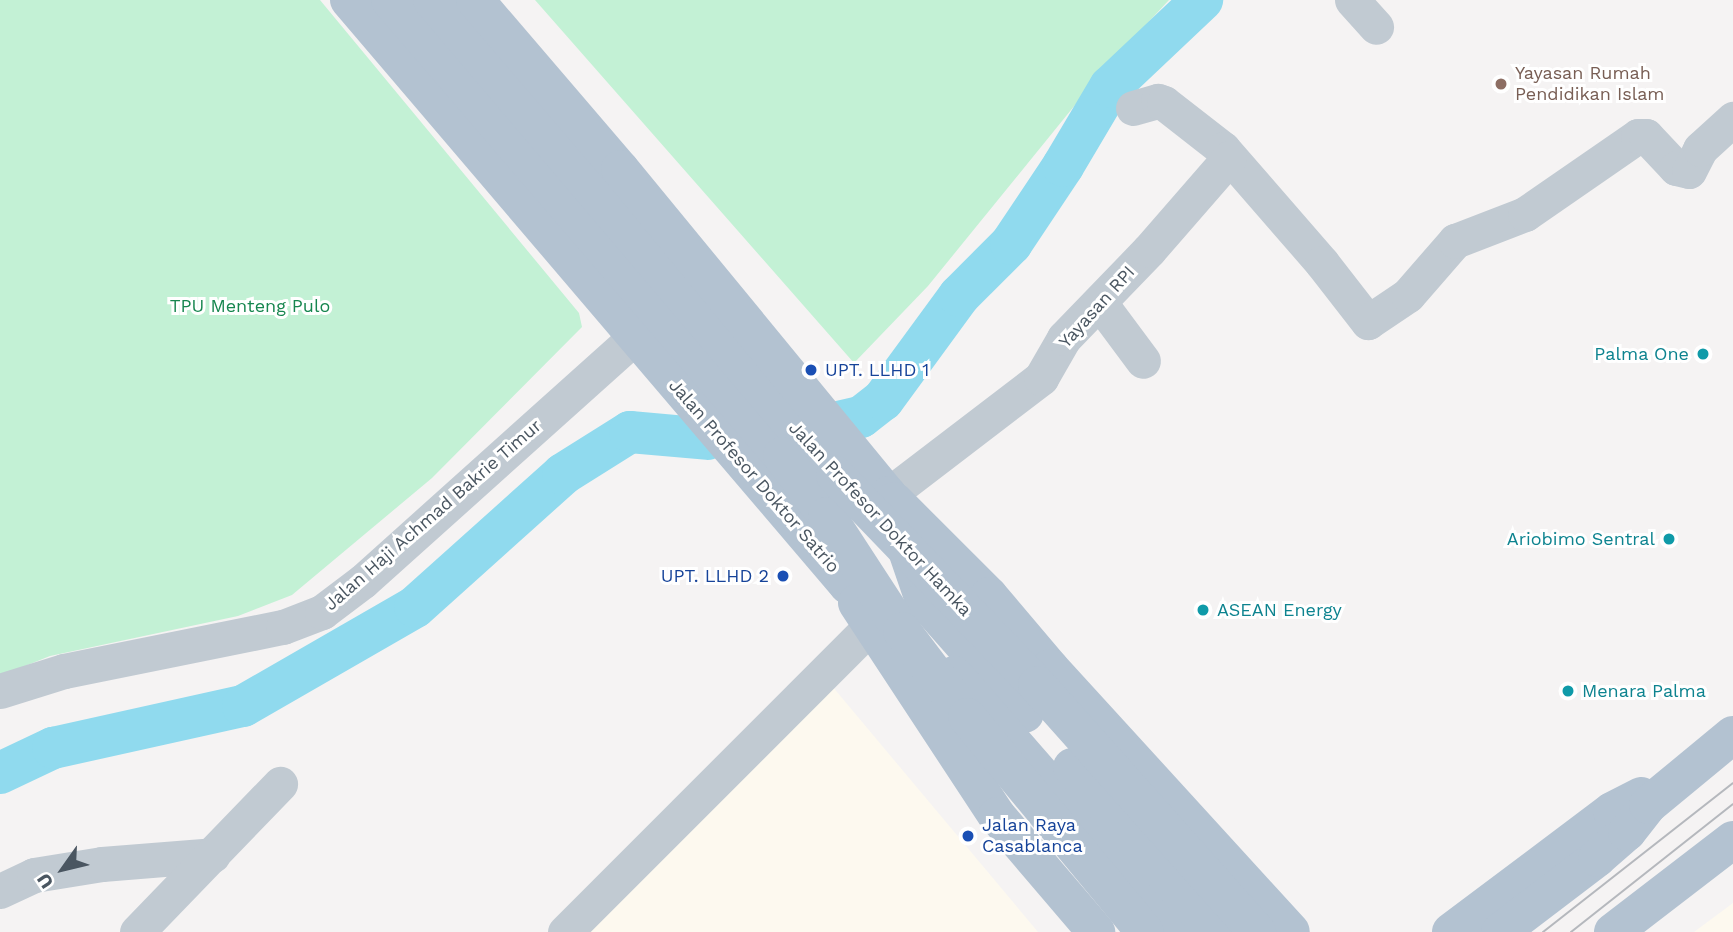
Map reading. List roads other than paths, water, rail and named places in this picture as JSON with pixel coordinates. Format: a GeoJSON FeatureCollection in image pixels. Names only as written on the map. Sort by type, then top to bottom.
{"type":"FeatureCollection","features":[{"type":"Feature","properties":{"kind":"main road","name":"Jalan Profesor Doktor Satrio"},"geometry":{"type":"LineString","coordinates":[[349,0],[848,585],[938,657],[1178,932]]}},
{"type":"Feature","properties":{"kind":"main road","name":"Jalan Profesor Doktor Hamka"},"geometry":{"type":"LineString","coordinates":[[390,0],[782,456],[827,516],[902,631],[967,717],[1145,932]]}},
{"type":"Feature","properties":{"kind":"main road","name":"Jalan Profesor Doktor Hamka"},"geometry":{"type":"LineString","coordinates":[[432,0],[835,475],[1279,930]]}},
{"type":"Feature","properties":{"kind":"main road"},"geometry":{"type":"LineString","coordinates":[[475,0],[620,169],[888,495],[989,596],[1279,930]]}},
{"type":"Feature","properties":{"kind":"main road"},"geometry":{"type":"LineString","coordinates":[[888,495],[924,600],[1215,932]]}},
{"type":"Feature","properties":{"kind":"main road"},"geometry":{"type":"LineString","coordinates":[[848,585],[870,626],[997,816],[1096,932]]}},
{"type":"Feature","properties":{"kind":"main road"},"geometry":{"type":"LineString","coordinates":[[1500,932],[1597,858],[1627,832],[1648,805],[1733,735]]}},
{"type":"Feature","properties":{"kind":"main road"},"geometry":{"type":"LineString","coordinates":[[1451,932],[1612,811],[1688,770]]}},
{"type":"Feature","properties":{"kind":"main road"},"geometry":{"type":"LineString","coordinates":[[1617,930],[1733,840]]}},
{"type":"Feature","properties":{"kind":"street"},"geometry":{"type":"LineString","coordinates":[[1352,0],[1376,27]]}},
{"type":"Feature","properties":{"kind":"street"},"geometry":{"type":"LineString","coordinates":[[1133,108],[1158,101],[1202,131],[1276,208],[1368,322],[1408,295],[1455,241],[1525,214],[1638,136],[1646,136],[1676,168],[1689,171],[1700,149],[1733,119]]}},
{"type":"Feature","properties":{"kind":"street","name":"Yayasan RPI"},"geometry":{"type":"LineString","coordinates":[[888,495],[1041,379],[1064,338],[1100,303],[1229,158]]}},
{"type":"Feature","properties":{"kind":"street"},"geometry":{"type":"LineString","coordinates":[[1100,303],[1143,361]]}},
{"type":"Feature","properties":{"kind":"street","name":"Jalan Haji Achmad Bakrie Timur"},"geometry":{"type":"LineString","coordinates":[[0,691],[64,671],[283,627],[322,612],[363,581],[635,337]]}},
{"type":"Feature","properties":{"kind":"street"},"geometry":{"type":"LineString","coordinates":[[565,932],[870,626]]}},
{"type":"Feature","properties":{"kind":"street"},"geometry":{"type":"LineString","coordinates":[[137,932],[280,784]]}},
{"type":"Feature","properties":{"kind":"street"},"geometry":{"type":"LineString","coordinates":[[0,891],[34,875],[102,864],[212,855]]}},
{"type":"Feature","properties":{"kind":"waterway"},"geometry":{"type":"LineString","coordinates":[[834,423],[861,417],[883,400],[959,296],[1011,244],[1063,166],[1110,87],[1202,0]]}},
{"type":"Feature","properties":{"kind":"waterway"},"geometry":{"type":"LineString","coordinates":[[0,773],[53,748],[243,706],[415,607],[563,474],[630,432],[708,439]]}},
{"type":"Feature","properties":{"kind":"tram line"},"geometry":{"type":"LineString","coordinates":[[1543,932],[1733,783]]}},
{"type":"Feature","properties":{"kind":"tram line"},"geometry":{"type":"LineString","coordinates":[[1571,932],[1733,804]]}},
{"type":"Feature","properties":{"kind":"place","name":"Yayasan Rumah Pendidikan Islam"},"geometry":{"type":"Point","coordinates":[1501,84]}},
{"type":"Feature","properties":{"kind":"place","name":"Palma One"},"geometry":{"type":"Point","coordinates":[1703,354]}},
{"type":"Feature","properties":{"kind":"place","name":"UPT. LLHD 1"},"geometry":{"type":"Point","coordinates":[811,370]}},
{"type":"Feature","properties":{"kind":"place","name":"Ariobimo Sentral"},"geometry":{"type":"Point","coordinates":[1669,539]}},
{"type":"Feature","properties":{"kind":"place","name":"UPT. LLHD 2"},"geometry":{"type":"Point","coordinates":[783,576]}},
{"type":"Feature","properties":{"kind":"place","name":"ASEAN Energy"},"geometry":{"type":"Point","coordinates":[1203,610]}},
{"type":"Feature","properties":{"kind":"place","name":"Menara Palma"},"geometry":{"type":"Point","coordinates":[1568,691]}},
{"type":"Feature","properties":{"kind":"place","name":"Jalan Raya Casablanca"},"geometry":{"type":"Point","coordinates":[968,836]}},
{"type":"Feature","properties":{"kind":"park label","name":"TPU Menteng Pulo"},"geometry":{"type":"Point","coordinates":[250,306]}}]}
